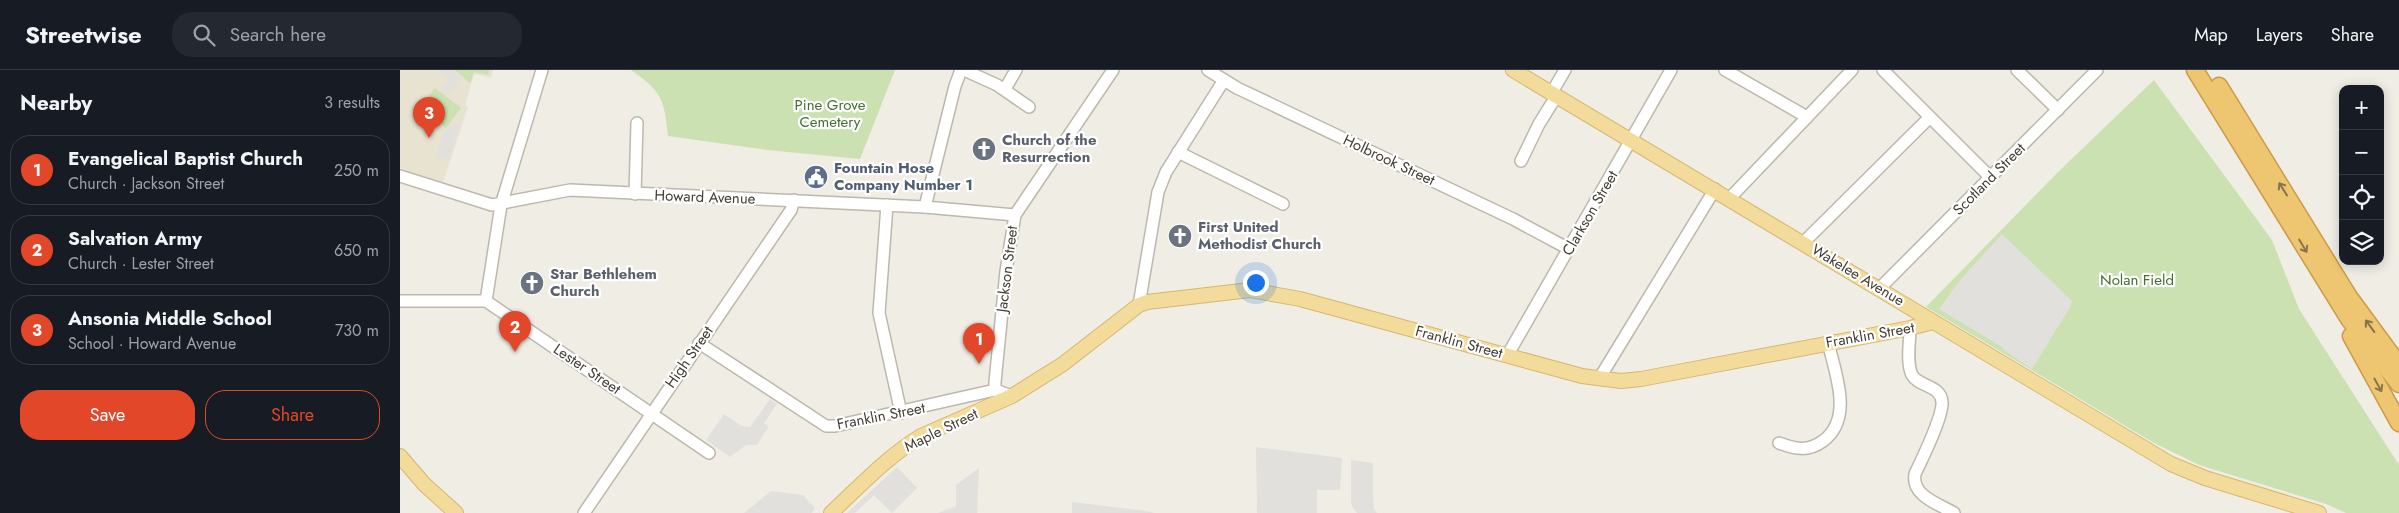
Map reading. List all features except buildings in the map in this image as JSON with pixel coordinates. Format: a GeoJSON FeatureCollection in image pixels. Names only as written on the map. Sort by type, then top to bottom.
{"type":"FeatureCollection","features":[{"type":"Feature","properties":{"kind":"highway"},"geometry":{"type":"LineString","coordinates":[[2196,70],[2348,319],[2399,384]]}},
{"type":"Feature","properties":{"kind":"highway"},"geometry":{"type":"LineString","coordinates":[[2209,70],[2349,297],[2399,365]]}},
{"type":"Feature","properties":{"kind":"highway"},"geometry":{"type":"LineString","coordinates":[[2315,265],[2355,346],[2399,423]]}},
{"type":"Feature","properties":{"kind":"main road","name":"Wakelee Avenue"},"geometry":{"type":"LineString","coordinates":[[1513,70],[1804,242],[1933,322],[2171,464],[2205,478],[2319,513]]}},
{"type":"Feature","properties":{"kind":"main road","name":"Franklin Street"},"geometry":{"type":"LineString","coordinates":[[1138,305],[1250,290],[1300,298],[1507,356],[1599,379],[1621,382],[1910,328],[1933,322]]}},
{"type":"Feature","properties":{"kind":"main road"},"geometry":{"type":"LineString","coordinates":[[1012,396],[1063,364],[1138,305]]}},
{"type":"Feature","properties":{"kind":"main road","name":"Maple Street"},"geometry":{"type":"LineString","coordinates":[[830,513],[907,445],[921,436],[1012,396]]}},
{"type":"Feature","properties":{"kind":"main road"},"geometry":{"type":"LineString","coordinates":[[400,456],[424,484],[456,513]]}},
{"type":"Feature","properties":{"kind":"street"},"geometry":{"type":"LineString","coordinates":[[400,301],[486,301],[501,205],[542,70]]}},
{"type":"Feature","properties":{"kind":"street"},"geometry":{"type":"LineString","coordinates":[[924,207],[955,86],[962,70],[1005,89],[1029,107]]}},
{"type":"Feature","properties":{"kind":"street"},"geometry":{"type":"LineString","coordinates":[[1005,89],[1016,70]]}},
{"type":"Feature","properties":{"kind":"street","name":"Jackson Street"},"geometry":{"type":"LineString","coordinates":[[995,390],[1006,271],[1015,216],[1113,70]]}},
{"type":"Feature","properties":{"kind":"street","name":"Holbrook Street"},"geometry":{"type":"LineString","coordinates":[[1208,70],[1224,80],[1513,219],[1569,249]]}},
{"type":"Feature","properties":{"kind":"street"},"geometry":{"type":"LineString","coordinates":[[1521,162],[1565,70]]}},
{"type":"Feature","properties":{"kind":"street","name":"Clarkson Street"},"geometry":{"type":"LineString","coordinates":[[1507,356],[1671,70]]}},
{"type":"Feature","properties":{"kind":"street"},"geometry":{"type":"LineString","coordinates":[[1726,70],[1806,117]]}},
{"type":"Feature","properties":{"kind":"street"},"geometry":{"type":"LineString","coordinates":[[1729,198],[1852,70]]}},
{"type":"Feature","properties":{"kind":"street"},"geometry":{"type":"LineString","coordinates":[[1883,70],[1990,177]]}},
{"type":"Feature","properties":{"kind":"street"},"geometry":{"type":"LineString","coordinates":[[2017,70],[2058,110]]}},
{"type":"Feature","properties":{"kind":"street","name":"Scotland Street"},"geometry":{"type":"LineString","coordinates":[[1880,288],[2097,70]]}},
{"type":"Feature","properties":{"kind":"street"},"geometry":{"type":"LineString","coordinates":[[1138,305],[1158,192],[1178,152],[1224,80]]}},
{"type":"Feature","properties":{"kind":"street"},"geometry":{"type":"LineString","coordinates":[[1804,242],[1929,118]]}},
{"type":"Feature","properties":{"kind":"street"},"geometry":{"type":"LineString","coordinates":[[635,194],[637,123]]}},
{"type":"Feature","properties":{"kind":"street"},"geometry":{"type":"LineString","coordinates":[[1178,152],[1283,204]]}},
{"type":"Feature","properties":{"kind":"street","name":"Howard Avenue"},"geometry":{"type":"LineString","coordinates":[[400,176],[492,205],[501,205],[570,190],[924,207],[1015,216]]}},
{"type":"Feature","properties":{"kind":"street"},"geometry":{"type":"LineString","coordinates":[[1599,379],[1715,189]]}},
{"type":"Feature","properties":{"kind":"street","name":"High Street"},"geometry":{"type":"LineString","coordinates":[[584,513],[650,413],[791,210],[794,200]]}},
{"type":"Feature","properties":{"kind":"street"},"geometry":{"type":"LineString","coordinates":[[887,205],[879,313],[901,413]]}},
{"type":"Feature","properties":{"kind":"street","name":"Lester Street"},"geometry":{"type":"LineString","coordinates":[[486,301],[708,453]]}},
{"type":"Feature","properties":{"kind":"street"},"geometry":{"type":"LineString","coordinates":[[1910,328],[1911,372],[1918,381],[1938,393],[1942,401],[1940,414],[1915,474],[1915,484],[1926,497],[1954,513]]}},
{"type":"Feature","properties":{"kind":"street","name":"Franklin Street"},"geometry":{"type":"LineString","coordinates":[[699,342],[822,425],[835,426],[901,413],[995,390]]}},
{"type":"Feature","properties":{"kind":"street"},"geometry":{"type":"LineString","coordinates":[[1779,443],[1796,449],[1814,446],[1828,437],[1837,424],[1840,398],[1828,342]]}},
{"type":"Feature","properties":{"kind":"street"},"geometry":{"type":"LineString","coordinates":[[995,390],[1012,396]]}},
{"type":"Feature","properties":{"kind":"shaded area"},"geometry":{"type":"Polygon","coordinates":[[[400,70],[493,70],[491,78],[474,74],[465,105],[468,107],[443,182],[400,168],[400,70]]]}},
{"type":"Feature","properties":{"kind":"shaded area"},"geometry":{"type":"Polygon","coordinates":[[[438,70],[451,70],[460,79],[448,95],[440,89],[449,80],[438,70]]]}},
{"type":"Feature","properties":{"kind":"shaded area"},"geometry":{"type":"Polygon","coordinates":[[[453,123],[459,126],[449,160],[436,156],[443,135],[453,123]]]}},
{"type":"Feature","properties":{"kind":"shaded area"},"geometry":{"type":"Polygon","coordinates":[[[2002,234],[2072,301],[2032,369],[2002,347],[1939,309],[1961,279],[2002,234]]]}},
{"type":"Feature","properties":{"kind":"shaded area"},"geometry":{"type":"Polygon","coordinates":[[[770,399],[777,404],[764,423],[769,426],[757,445],[746,445],[730,457],[706,440],[724,414],[742,426],[750,427],[770,399]]]}},
{"type":"Feature","properties":{"kind":"shaded area"},"geometry":{"type":"Polygon","coordinates":[[[1256,447],[1342,458],[1340,490],[1317,490],[1317,513],[1257,513],[1256,447]]]}},
{"type":"Feature","properties":{"kind":"shaded area"},"geometry":{"type":"Polygon","coordinates":[[[1351,460],[1373,463],[1373,497],[1374,509],[1377,513],[1357,513],[1353,508],[1351,502],[1351,460]]]}},
{"type":"Feature","properties":{"kind":"shaded area"},"geometry":{"type":"Polygon","coordinates":[[[897,467],[917,488],[892,513],[874,495],[855,513],[847,513],[897,467]]]}},
{"type":"Feature","properties":{"kind":"shaded area"},"geometry":{"type":"Polygon","coordinates":[[[979,468],[977,513],[938,513],[956,506],[956,485],[979,468]]]}},
{"type":"Feature","properties":{"kind":"shaded area"},"geometry":{"type":"Polygon","coordinates":[[[771,491],[803,495],[815,508],[812,513],[744,513],[771,491]]]}},
{"type":"Feature","properties":{"kind":"shaded area"},"geometry":{"type":"Polygon","coordinates":[[[1072,502],[1147,511],[1154,513],[1072,513],[1072,502]]]}},
{"type":"Feature","properties":{"kind":"green space"},"geometry":{"type":"Polygon","coordinates":[[[455,70],[489,70],[488,75],[474,72],[470,83],[455,70]]]}},
{"type":"Feature","properties":{"kind":"green space","name":"Pine Grove Cemetery"},"geometry":{"type":"Polygon","coordinates":[[[631,70],[895,70],[860,159],[767,150],[668,136],[665,113],[660,97],[649,84],[631,70]]]}},
{"type":"Feature","properties":{"kind":"green space","name":"Nolan Field"},"geometry":{"type":"Polygon","coordinates":[[[2154,80],[2272,240],[2299,309],[2399,465],[2399,513],[2346,513],[2326,504],[2199,465],[2154,443],[1926,307],[2057,173],[2154,80]]]}},
{"type":"Feature","properties":{"kind":"green space"},"geometry":{"type":"Polygon","coordinates":[[[435,88],[461,108],[446,128],[420,107],[435,88]]]}},
{"type":"Feature","properties":{"kind":"place","name":"Ansonia Middle School"},"geometry":{"type":"Point","coordinates":[429,138]}},
{"type":"Feature","properties":{"kind":"place","name":"Church of the Resurrection"},"geometry":{"type":"Point","coordinates":[984,149]}},
{"type":"Feature","properties":{"kind":"place","name":"Fountain Hose Company Number 1"},"geometry":{"type":"Point","coordinates":[816,177]}},
{"type":"Feature","properties":{"kind":"place","name":"First United Methodist Church"},"geometry":{"type":"Point","coordinates":[1180,236]}},
{"type":"Feature","properties":{"kind":"place","name":"Star Bethlehem Church"},"geometry":{"type":"Point","coordinates":[532,283]}},
{"type":"Feature","properties":{"kind":"place","name":"Salvation Army"},"geometry":{"type":"Point","coordinates":[515,352]}},
{"type":"Feature","properties":{"kind":"place","name":"Evangelical Baptist Church"},"geometry":{"type":"Point","coordinates":[979,364]}}]}
